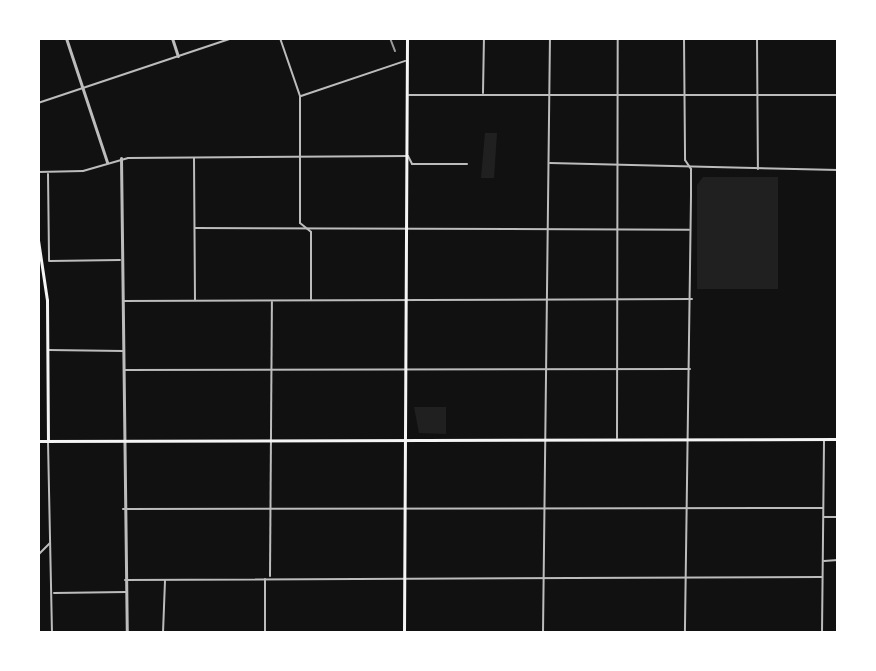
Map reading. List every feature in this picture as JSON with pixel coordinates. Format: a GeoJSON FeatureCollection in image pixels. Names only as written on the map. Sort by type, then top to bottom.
{"type":"FeatureCollection","features":[{"type":"Feature","properties":{"kind":"main road"},"geometry":{"type":"LineString","coordinates":[[404,633],[408,439],[407,38]]}},
{"type":"Feature","properties":{"kind":"main road"},"geometry":{"type":"LineString","coordinates":[[38,240],[46,285],[48,441]]}},
{"type":"Feature","properties":{"kind":"main road"},"geometry":{"type":"LineString","coordinates":[[38,441],[838,439]]}},
{"type":"Feature","properties":{"kind":"street"},"geometry":{"type":"LineString","coordinates":[[66,38],[107,162]]}},
{"type":"Feature","properties":{"kind":"street"},"geometry":{"type":"LineString","coordinates":[[172,38],[178,56]]}},
{"type":"Feature","properties":{"kind":"street"},"geometry":{"type":"LineString","coordinates":[[38,103],[232,38]]}},
{"type":"Feature","properties":{"kind":"street"},"geometry":{"type":"LineString","coordinates":[[280,38],[300,96],[300,223],[308,228]]}},
{"type":"Feature","properties":{"kind":"street"},"geometry":{"type":"LineString","coordinates":[[483,95],[484,38]]}},
{"type":"Feature","properties":{"kind":"street"},"geometry":{"type":"LineString","coordinates":[[543,633],[550,38]]}},
{"type":"Feature","properties":{"kind":"street"},"geometry":{"type":"LineString","coordinates":[[617,438],[618,38]]}},
{"type":"Feature","properties":{"kind":"street"},"geometry":{"type":"LineString","coordinates":[[684,38],[685,160],[691,169],[692,299],[685,633]]}},
{"type":"Feature","properties":{"kind":"street"},"geometry":{"type":"LineString","coordinates":[[757,38],[758,170]]}},
{"type":"Feature","properties":{"kind":"street"},"geometry":{"type":"LineString","coordinates":[[300,96],[407,61]]}},
{"type":"Feature","properties":{"kind":"street"},"geometry":{"type":"LineString","coordinates":[[407,95],[838,95]]}},
{"type":"Feature","properties":{"kind":"street"},"geometry":{"type":"LineString","coordinates":[[38,172],[83,171],[121,158],[408,156],[412,164],[467,164]]}},
{"type":"Feature","properties":{"kind":"street"},"geometry":{"type":"LineString","coordinates":[[194,157],[195,300]]}},
{"type":"Feature","properties":{"kind":"street"},"geometry":{"type":"LineString","coordinates":[[121,158],[122,440],[127,633]]}},
{"type":"Feature","properties":{"kind":"street"},"geometry":{"type":"LineString","coordinates":[[549,163],[680,164],[691,169],[838,170]]}},
{"type":"Feature","properties":{"kind":"street"},"geometry":{"type":"LineString","coordinates":[[48,171],[49,261]]}},
{"type":"Feature","properties":{"kind":"street"},"geometry":{"type":"LineString","coordinates":[[195,228],[691,230]]}},
{"type":"Feature","properties":{"kind":"street"},"geometry":{"type":"LineString","coordinates":[[308,228],[311,300]]}},
{"type":"Feature","properties":{"kind":"street"},"geometry":{"type":"LineString","coordinates":[[44,265],[49,261],[122,260]]}},
{"type":"Feature","properties":{"kind":"street"},"geometry":{"type":"LineString","coordinates":[[38,285],[46,285]]}},
{"type":"Feature","properties":{"kind":"street"},"geometry":{"type":"LineString","coordinates":[[122,301],[692,299]]}},
{"type":"Feature","properties":{"kind":"street"},"geometry":{"type":"LineString","coordinates":[[270,578],[272,301]]}},
{"type":"Feature","properties":{"kind":"street"},"geometry":{"type":"LineString","coordinates":[[48,350],[123,351]]}},
{"type":"Feature","properties":{"kind":"street"},"geometry":{"type":"LineString","coordinates":[[123,370],[691,369]]}},
{"type":"Feature","properties":{"kind":"street"},"geometry":{"type":"LineString","coordinates":[[822,633],[824,439]]}},
{"type":"Feature","properties":{"kind":"street"},"geometry":{"type":"LineString","coordinates":[[48,441],[52,633]]}},
{"type":"Feature","properties":{"kind":"street"},"geometry":{"type":"LineString","coordinates":[[123,509],[823,508]]}},
{"type":"Feature","properties":{"kind":"street"},"geometry":{"type":"LineString","coordinates":[[823,517],[838,517]]}},
{"type":"Feature","properties":{"kind":"street"},"geometry":{"type":"LineString","coordinates":[[38,555],[51,542]]}},
{"type":"Feature","properties":{"kind":"street"},"geometry":{"type":"LineString","coordinates":[[822,561],[838,560]]}},
{"type":"Feature","properties":{"kind":"street"},"geometry":{"type":"LineString","coordinates":[[125,580],[822,577]]}},
{"type":"Feature","properties":{"kind":"street"},"geometry":{"type":"LineString","coordinates":[[265,578],[265,633]]}},
{"type":"Feature","properties":{"kind":"street"},"geometry":{"type":"LineString","coordinates":[[163,633],[165,579]]}},
{"type":"Feature","properties":{"kind":"street"},"geometry":{"type":"LineString","coordinates":[[52,593],[126,592]]}},
{"type":"Feature","properties":{"kind":"shaded area"},"geometry":{"type":"Polygon","coordinates":[[[485,133],[497,133],[494,178],[481,178],[485,133]]]}},
{"type":"Feature","properties":{"kind":"shaded area"},"geometry":{"type":"Polygon","coordinates":[[[703,177],[778,177],[778,289],[697,289],[697,185],[703,177]]]}},
{"type":"Feature","properties":{"kind":"shaded area"},"geometry":{"type":"Polygon","coordinates":[[[414,407],[446,407],[446,434],[419,433],[414,407]]]}},
{"type":"Feature","properties":{"kind":"tram line"},"geometry":{"type":"LineString","coordinates":[[390,38],[395,51]]}}]}
